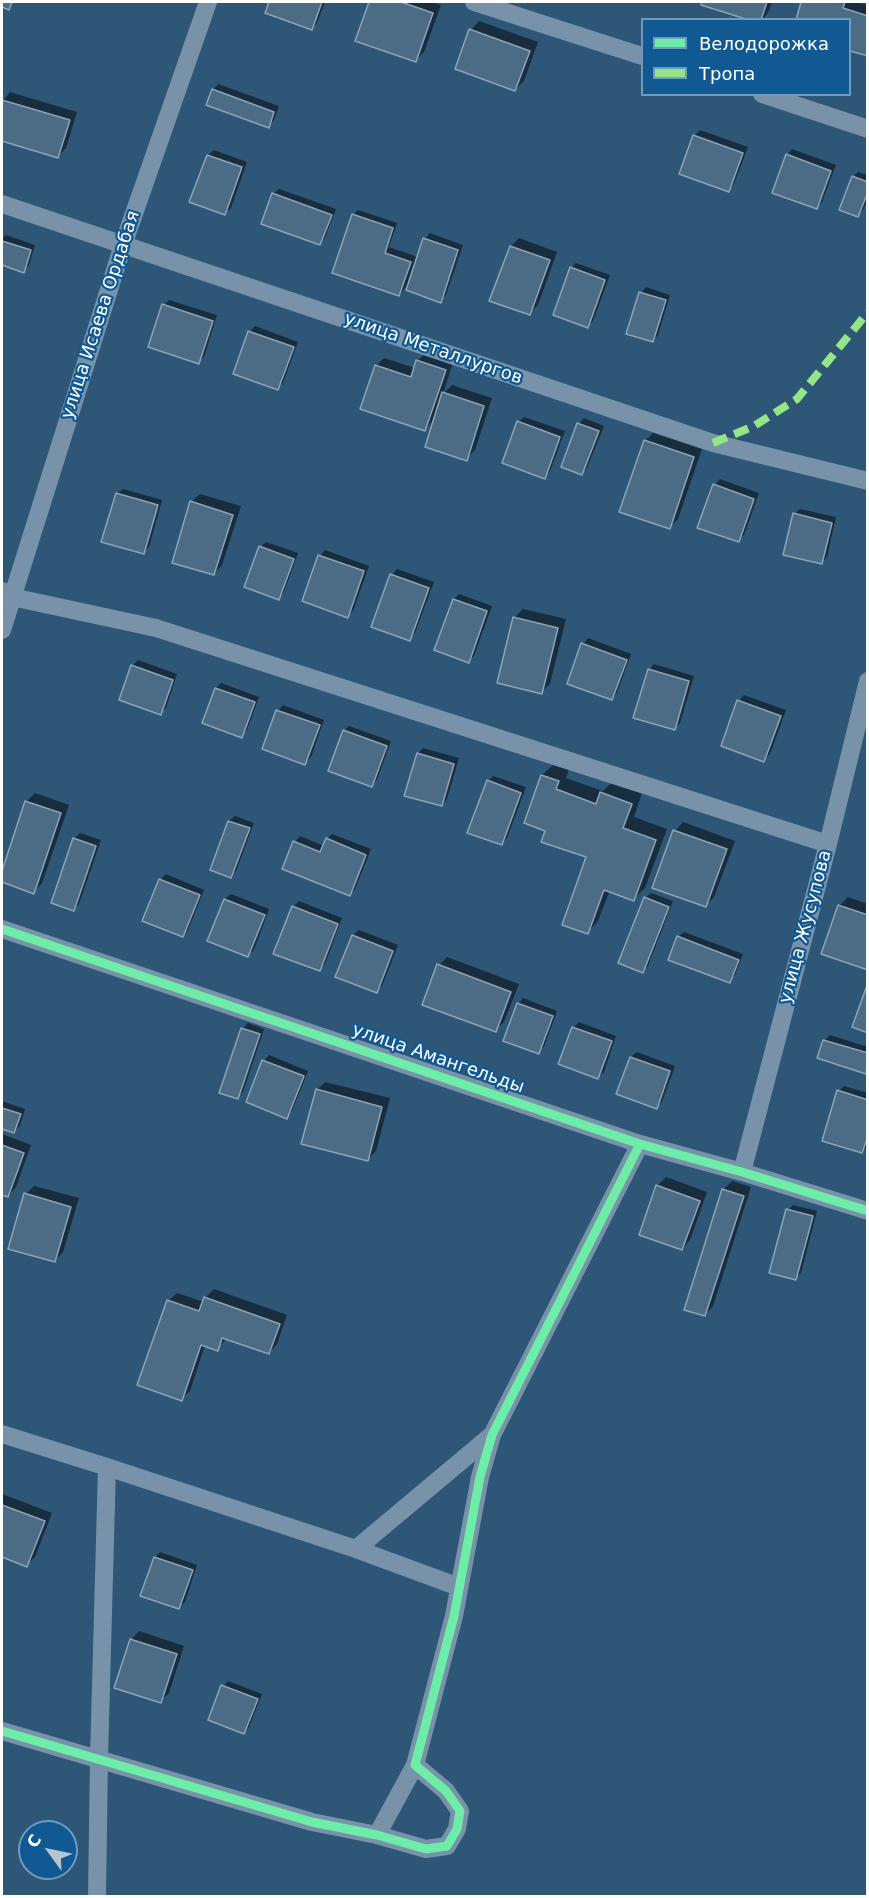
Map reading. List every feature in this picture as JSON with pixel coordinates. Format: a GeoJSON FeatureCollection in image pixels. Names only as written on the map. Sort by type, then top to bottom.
{"type":"FeatureCollection","features":[{"type":"Feature","properties":{"kind":"street","name":"улица Исаева Ордабая"},"geometry":{"type":"LineString","coordinates":[[2,630],[7,594],[123,245],[208,2]]}},
{"type":"Feature","properties":{"kind":"street"},"geometry":{"type":"LineString","coordinates":[[474,2],[641,56]]}},
{"type":"Feature","properties":{"kind":"street"},"geometry":{"type":"LineString","coordinates":[[768,96],[867,129]]}},
{"type":"Feature","properties":{"kind":"street","name":"улица Металлургов"},"geometry":{"type":"LineString","coordinates":[[2,204],[712,443],[867,481]]}},
{"type":"Feature","properties":{"kind":"street"},"geometry":{"type":"LineString","coordinates":[[7,594],[156,628],[828,844]]}},
{"type":"Feature","properties":{"kind":"street","name":"улица Жусупова"},"geometry":{"type":"LineString","coordinates":[[742,1172],[828,844],[867,681]]}},
{"type":"Feature","properties":{"kind":"street","name":"улица Амангельды"},"geometry":{"type":"LineString","coordinates":[[2,929],[640,1144],[742,1172],[867,1211]]}},
{"type":"Feature","properties":{"kind":"street"},"geometry":{"type":"LineString","coordinates":[[377,1835],[415,1765],[454,1616],[473,1509],[492,1435],[640,1144]]}},
{"type":"Feature","properties":{"kind":"street"},"geometry":{"type":"LineString","coordinates":[[2,1434],[356,1549],[459,1587]]}},
{"type":"Feature","properties":{"kind":"street"},"geometry":{"type":"LineString","coordinates":[[356,1549],[492,1435]]}},
{"type":"Feature","properties":{"kind":"street"},"geometry":{"type":"LineString","coordinates":[[97,1896],[107,1467]]}},
{"type":"Feature","properties":{"kind":"street"},"geometry":{"type":"LineString","coordinates":[[2,1731],[312,1822],[377,1835],[426,1849],[447,1846],[457,1829],[460,1811],[446,1791],[415,1765]]}},
{"type":"Feature","properties":{"kind":"building"},"geometry":{"type":"Polygon","coordinates":[[[2,2],[12,2],[9,10],[2,7],[2,2]]]}},
{"type":"Feature","properties":{"kind":"building"},"geometry":{"type":"Polygon","coordinates":[[[269,2],[322,2],[312,30],[265,13],[269,2]]]}},
{"type":"Feature","properties":{"kind":"building"},"geometry":{"type":"Polygon","coordinates":[[[369,2],[401,2],[433,13],[416,62],[355,41],[369,2]]]}},
{"type":"Feature","properties":{"kind":"building"},"geometry":{"type":"Polygon","coordinates":[[[702,2],[767,2],[762,18],[743,18],[701,5],[702,2]]]}},
{"type":"Feature","properties":{"kind":"building"},"geometry":{"type":"Polygon","coordinates":[[[801,2],[845,2],[843,8],[868,16],[868,56],[851,51],[851,18],[797,18],[801,2]]]}},
{"type":"Feature","properties":{"kind":"building"},"geometry":{"type":"Polygon","coordinates":[[[469,29],[530,51],[515,91],[455,69],[469,29]]]}},
{"type":"Feature","properties":{"kind":"building"},"geometry":{"type":"Polygon","coordinates":[[[212,89],[274,112],[269,128],[206,105],[212,89]]]}},
{"type":"Feature","properties":{"kind":"building"},"geometry":{"type":"Polygon","coordinates":[[[2,100],[70,120],[58,158],[2,141],[2,100]]]}},
{"type":"Feature","properties":{"kind":"building"},"geometry":{"type":"Polygon","coordinates":[[[693,135],[743,153],[729,192],[679,174],[693,135]]]}},
{"type":"Feature","properties":{"kind":"building"},"geometry":{"type":"Polygon","coordinates":[[[786,154],[831,171],[817,209],[772,193],[786,154]]]}},
{"type":"Feature","properties":{"kind":"building"},"geometry":{"type":"Polygon","coordinates":[[[207,155],[242,167],[225,215],[189,202],[207,155]]]}},
{"type":"Feature","properties":{"kind":"building"},"geometry":{"type":"Polygon","coordinates":[[[852,176],[868,182],[868,192],[858,217],[839,210],[852,176]]]}},
{"type":"Feature","properties":{"kind":"building"},"geometry":{"type":"Polygon","coordinates":[[[272,193],[332,215],[320,245],[261,224],[272,193]]]}},
{"type":"Feature","properties":{"kind":"building"},"geometry":{"type":"Polygon","coordinates":[[[352,214],[393,228],[385,253],[411,262],[399,296],[332,273],[352,214]]]}},
{"type":"Feature","properties":{"kind":"building"},"geometry":{"type":"Polygon","coordinates":[[[423,238],[458,250],[441,303],[406,290],[423,238]]]}},
{"type":"Feature","properties":{"kind":"building"},"geometry":{"type":"Polygon","coordinates":[[[2,241],[31,250],[24,273],[2,265],[2,241]]]}},
{"type":"Feature","properties":{"kind":"building"},"geometry":{"type":"Polygon","coordinates":[[[510,246],[550,260],[530,315],[489,301],[510,246]]]}},
{"type":"Feature","properties":{"kind":"building"},"geometry":{"type":"Polygon","coordinates":[[[570,267],[605,280],[588,328],[553,315],[570,267]]]}},
{"type":"Feature","properties":{"kind":"building"},"geometry":{"type":"Polygon","coordinates":[[[639,292],[666,300],[653,342],[626,334],[639,292]]]}},
{"type":"Feature","properties":{"kind":"building"},"geometry":{"type":"Polygon","coordinates":[[[162,304],[213,321],[199,364],[148,347],[162,304]]]}},
{"type":"Feature","properties":{"kind":"building"},"geometry":{"type":"Polygon","coordinates":[[[248,331],[294,347],[278,390],[233,374],[248,331]]]}},
{"type":"Feature","properties":{"kind":"building"},"geometry":{"type":"Polygon","coordinates":[[[416,360],[446,370],[425,431],[360,409],[375,365],[411,377],[416,360]]]}},
{"type":"Feature","properties":{"kind":"building"},"geometry":{"type":"Polygon","coordinates":[[[442,392],[484,406],[467,461],[425,447],[442,392]]]}},
{"type":"Feature","properties":{"kind":"building"},"geometry":{"type":"Polygon","coordinates":[[[517,421],[560,437],[545,479],[502,463],[517,421]]]}},
{"type":"Feature","properties":{"kind":"building"},"geometry":{"type":"Polygon","coordinates":[[[577,423],[599,431],[582,475],[561,467],[577,423]]]}},
{"type":"Feature","properties":{"kind":"building"},"geometry":{"type":"Polygon","coordinates":[[[644,440],[694,457],[670,529],[619,512],[644,440]]]}},
{"type":"Feature","properties":{"kind":"building"},"geometry":{"type":"Polygon","coordinates":[[[713,484],[754,499],[739,542],[697,528],[713,484]]]}},
{"type":"Feature","properties":{"kind":"building"},"geometry":{"type":"Polygon","coordinates":[[[116,493],[158,505],[144,554],[101,542],[116,493]]]}},
{"type":"Feature","properties":{"kind":"building"},"geometry":{"type":"Polygon","coordinates":[[[190,501],[233,515],[214,575],[172,563],[190,501]]]}},
{"type":"Feature","properties":{"kind":"building"},"geometry":{"type":"Polygon","coordinates":[[[793,513],[832,523],[822,564],[783,555],[793,513]]]}},
{"type":"Feature","properties":{"kind":"building"},"geometry":{"type":"Polygon","coordinates":[[[259,546],[294,559],[279,600],[244,587],[259,546]]]}},
{"type":"Feature","properties":{"kind":"building"},"geometry":{"type":"Polygon","coordinates":[[[318,555],[364,571],[348,618],[302,601],[318,555]]]}},
{"type":"Feature","properties":{"kind":"building"},"geometry":{"type":"Polygon","coordinates":[[[390,574],[429,588],[410,641],[371,627],[390,574]]]}},
{"type":"Feature","properties":{"kind":"building"},"geometry":{"type":"Polygon","coordinates":[[[453,599],[487,611],[469,663],[434,650],[453,599]]]}},
{"type":"Feature","properties":{"kind":"building"},"geometry":{"type":"Polygon","coordinates":[[[513,617],[558,628],[542,694],[497,683],[513,617]]]}},
{"type":"Feature","properties":{"kind":"building"},"geometry":{"type":"Polygon","coordinates":[[[581,643],[627,660],[612,700],[567,684],[581,643]]]}},
{"type":"Feature","properties":{"kind":"building"},"geometry":{"type":"Polygon","coordinates":[[[131,665],[173,680],[161,715],[119,700],[131,665]]]}},
{"type":"Feature","properties":{"kind":"building"},"geometry":{"type":"Polygon","coordinates":[[[648,669],[689,681],[675,730],[633,718],[648,669]]]}},
{"type":"Feature","properties":{"kind":"building"},"geometry":{"type":"Polygon","coordinates":[[[215,688],[255,702],[242,738],[202,723],[215,688]]]}},
{"type":"Feature","properties":{"kind":"building"},"geometry":{"type":"Polygon","coordinates":[[[737,700],[781,716],[764,762],[721,746],[737,700]]]}},
{"type":"Feature","properties":{"kind":"building"},"geometry":{"type":"Polygon","coordinates":[[[276,710],[320,725],[305,765],[262,749],[276,710]]]}},
{"type":"Feature","properties":{"kind":"building"},"geometry":{"type":"Polygon","coordinates":[[[343,730],[387,746],[372,787],[328,771],[343,730]]]}},
{"type":"Feature","properties":{"kind":"building"},"geometry":{"type":"Polygon","coordinates":[[[417,753],[454,764],[442,806],[404,796],[417,753]]]}},
{"type":"Feature","properties":{"kind":"building"},"geometry":{"type":"Polygon","coordinates":[[[541,775],[559,781],[556,789],[596,804],[600,792],[632,804],[623,828],[656,840],[634,901],[604,890],[588,934],[562,925],[586,857],[541,842],[545,831],[524,823],[541,775]]]}},
{"type":"Feature","properties":{"kind":"building"},"geometry":{"type":"Polygon","coordinates":[[[487,780],[521,793],[502,845],[467,833],[487,780]]]}},
{"type":"Feature","properties":{"kind":"building"},"geometry":{"type":"Polygon","coordinates":[[[25,801],[61,813],[34,894],[2,882],[2,871],[25,801]]]}},
{"type":"Feature","properties":{"kind":"building"},"geometry":{"type":"Polygon","coordinates":[[[228,821],[250,828],[231,878],[210,870],[228,821]]]}},
{"type":"Feature","properties":{"kind":"building"},"geometry":{"type":"Polygon","coordinates":[[[673,830],[727,849],[706,907],[652,888],[673,830]]]}},
{"type":"Feature","properties":{"kind":"building"},"geometry":{"type":"Polygon","coordinates":[[[73,838],[96,846],[74,911],[51,903],[73,838]]]}},
{"type":"Feature","properties":{"kind":"building"},"geometry":{"type":"Polygon","coordinates":[[[326,838],[366,855],[350,896],[282,869],[293,841],[320,852],[326,838]]]}},
{"type":"Feature","properties":{"kind":"building"},"geometry":{"type":"Polygon","coordinates":[[[159,879],[200,895],[183,937],[142,921],[159,879]]]}},
{"type":"Feature","properties":{"kind":"building"},"geometry":{"type":"Polygon","coordinates":[[[644,897],[669,907],[643,973],[618,963],[644,897]]]}},
{"type":"Feature","properties":{"kind":"building"},"geometry":{"type":"Polygon","coordinates":[[[224,899],[265,915],[248,957],[207,941],[224,899]]]}},
{"type":"Feature","properties":{"kind":"building"},"geometry":{"type":"Polygon","coordinates":[[[838,905],[868,915],[868,970],[821,954],[838,905]]]}},
{"type":"Feature","properties":{"kind":"building"},"geometry":{"type":"Polygon","coordinates":[[[292,906],[338,924],[320,971],[273,954],[292,906]]]}},
{"type":"Feature","properties":{"kind":"building"},"geometry":{"type":"Polygon","coordinates":[[[352,935],[393,951],[377,993],[335,977],[352,935]]]}},
{"type":"Feature","properties":{"kind":"building"},"geometry":{"type":"Polygon","coordinates":[[[677,936],[739,960],[730,983],[668,960],[677,936]]]}},
{"type":"Feature","properties":{"kind":"building"},"geometry":{"type":"Polygon","coordinates":[[[437,964],[511,992],[496,1032],[422,1005],[437,964]]]}},
{"type":"Feature","properties":{"kind":"building"},"geometry":{"type":"Polygon","coordinates":[[[866,988],[868,989],[868,1033],[852,1027],[866,988]]]}},
{"type":"Feature","properties":{"kind":"building"},"geometry":{"type":"Polygon","coordinates":[[[517,1003],[553,1016],[539,1054],[503,1041],[517,1003]]]}},
{"type":"Feature","properties":{"kind":"building"},"geometry":{"type":"Polygon","coordinates":[[[572,1027],[612,1041],[598,1079],[558,1064],[572,1027]]]}},
{"type":"Feature","properties":{"kind":"building"},"geometry":{"type":"Polygon","coordinates":[[[241,1028],[260,1034],[238,1099],[219,1093],[241,1028]]]}},
{"type":"Feature","properties":{"kind":"building"},"geometry":{"type":"Polygon","coordinates":[[[823,1040],[868,1053],[866,1074],[817,1058],[823,1040]]]}},
{"type":"Feature","properties":{"kind":"building"},"geometry":{"type":"Polygon","coordinates":[[[630,1057],[670,1071],[657,1109],[616,1094],[630,1057]]]}},
{"type":"Feature","properties":{"kind":"building"},"geometry":{"type":"Polygon","coordinates":[[[262,1060],[304,1076],[287,1119],[246,1102],[262,1060]]]}},
{"type":"Feature","properties":{"kind":"building"},"geometry":{"type":"Polygon","coordinates":[[[316,1089],[382,1107],[368,1161],[301,1144],[316,1089]]]}},
{"type":"Feature","properties":{"kind":"building"},"geometry":{"type":"Polygon","coordinates":[[[837,1090],[868,1100],[868,1136],[862,1153],[822,1141],[837,1090]]]}},
{"type":"Feature","properties":{"kind":"building"},"geometry":{"type":"Polygon","coordinates":[[[2,1108],[21,1114],[14,1133],[2,1129],[2,1108]]]}},
{"type":"Feature","properties":{"kind":"building"},"geometry":{"type":"Polygon","coordinates":[[[2,1145],[24,1153],[8,1197],[2,1195],[2,1145]]]}},
{"type":"Feature","properties":{"kind":"building"},"geometry":{"type":"Polygon","coordinates":[[[656,1185],[700,1201],[682,1250],[639,1235],[656,1185]]]}},
{"type":"Feature","properties":{"kind":"building"},"geometry":{"type":"Polygon","coordinates":[[[722,1189],[744,1196],[705,1316],[684,1310],[722,1189]]]}},
{"type":"Feature","properties":{"kind":"building"},"geometry":{"type":"Polygon","coordinates":[[[24,1193],[71,1207],[55,1262],[8,1249],[24,1193]]]}},
{"type":"Feature","properties":{"kind":"building"},"geometry":{"type":"Polygon","coordinates":[[[786,1209],[813,1216],[796,1280],[769,1273],[786,1209]]]}},
{"type":"Feature","properties":{"kind":"building"},"geometry":{"type":"Polygon","coordinates":[[[204,1297],[280,1324],[269,1354],[222,1338],[218,1351],[201,1345],[182,1401],[137,1385],[167,1300],[199,1311],[204,1297]]]}},
{"type":"Feature","properties":{"kind":"building"},"geometry":{"type":"Polygon","coordinates":[[[2,1505],[45,1521],[27,1567],[2,1557],[2,1505]]]}},
{"type":"Feature","properties":{"kind":"building"},"geometry":{"type":"Polygon","coordinates":[[[154,1557],[193,1570],[179,1609],[140,1596],[154,1557]]]}},
{"type":"Feature","properties":{"kind":"building"},"geometry":{"type":"Polygon","coordinates":[[[130,1639],[177,1654],[161,1703],[114,1688],[130,1639]]]}},
{"type":"Feature","properties":{"kind":"building"},"geometry":{"type":"Polygon","coordinates":[[[221,1685],[258,1699],[244,1734],[208,1720],[221,1685]]]}},
{"type":"Feature","properties":{"kind":"marked path"},"geometry":{"type":"LineString","coordinates":[[713,443],[754,426],[797,399],[868,312]]}},
{"type":"Feature","properties":{"kind":"cycle path"},"geometry":{"type":"LineString","coordinates":[[2,929],[640,1144],[742,1172],[868,1211]]}},
{"type":"Feature","properties":{"kind":"cycle path"},"geometry":{"type":"LineString","coordinates":[[2,1731],[312,1822],[377,1835],[426,1849],[447,1846],[457,1829],[460,1811],[446,1791],[415,1765],[454,1616],[480,1477],[492,1435],[640,1144]]}}]}
